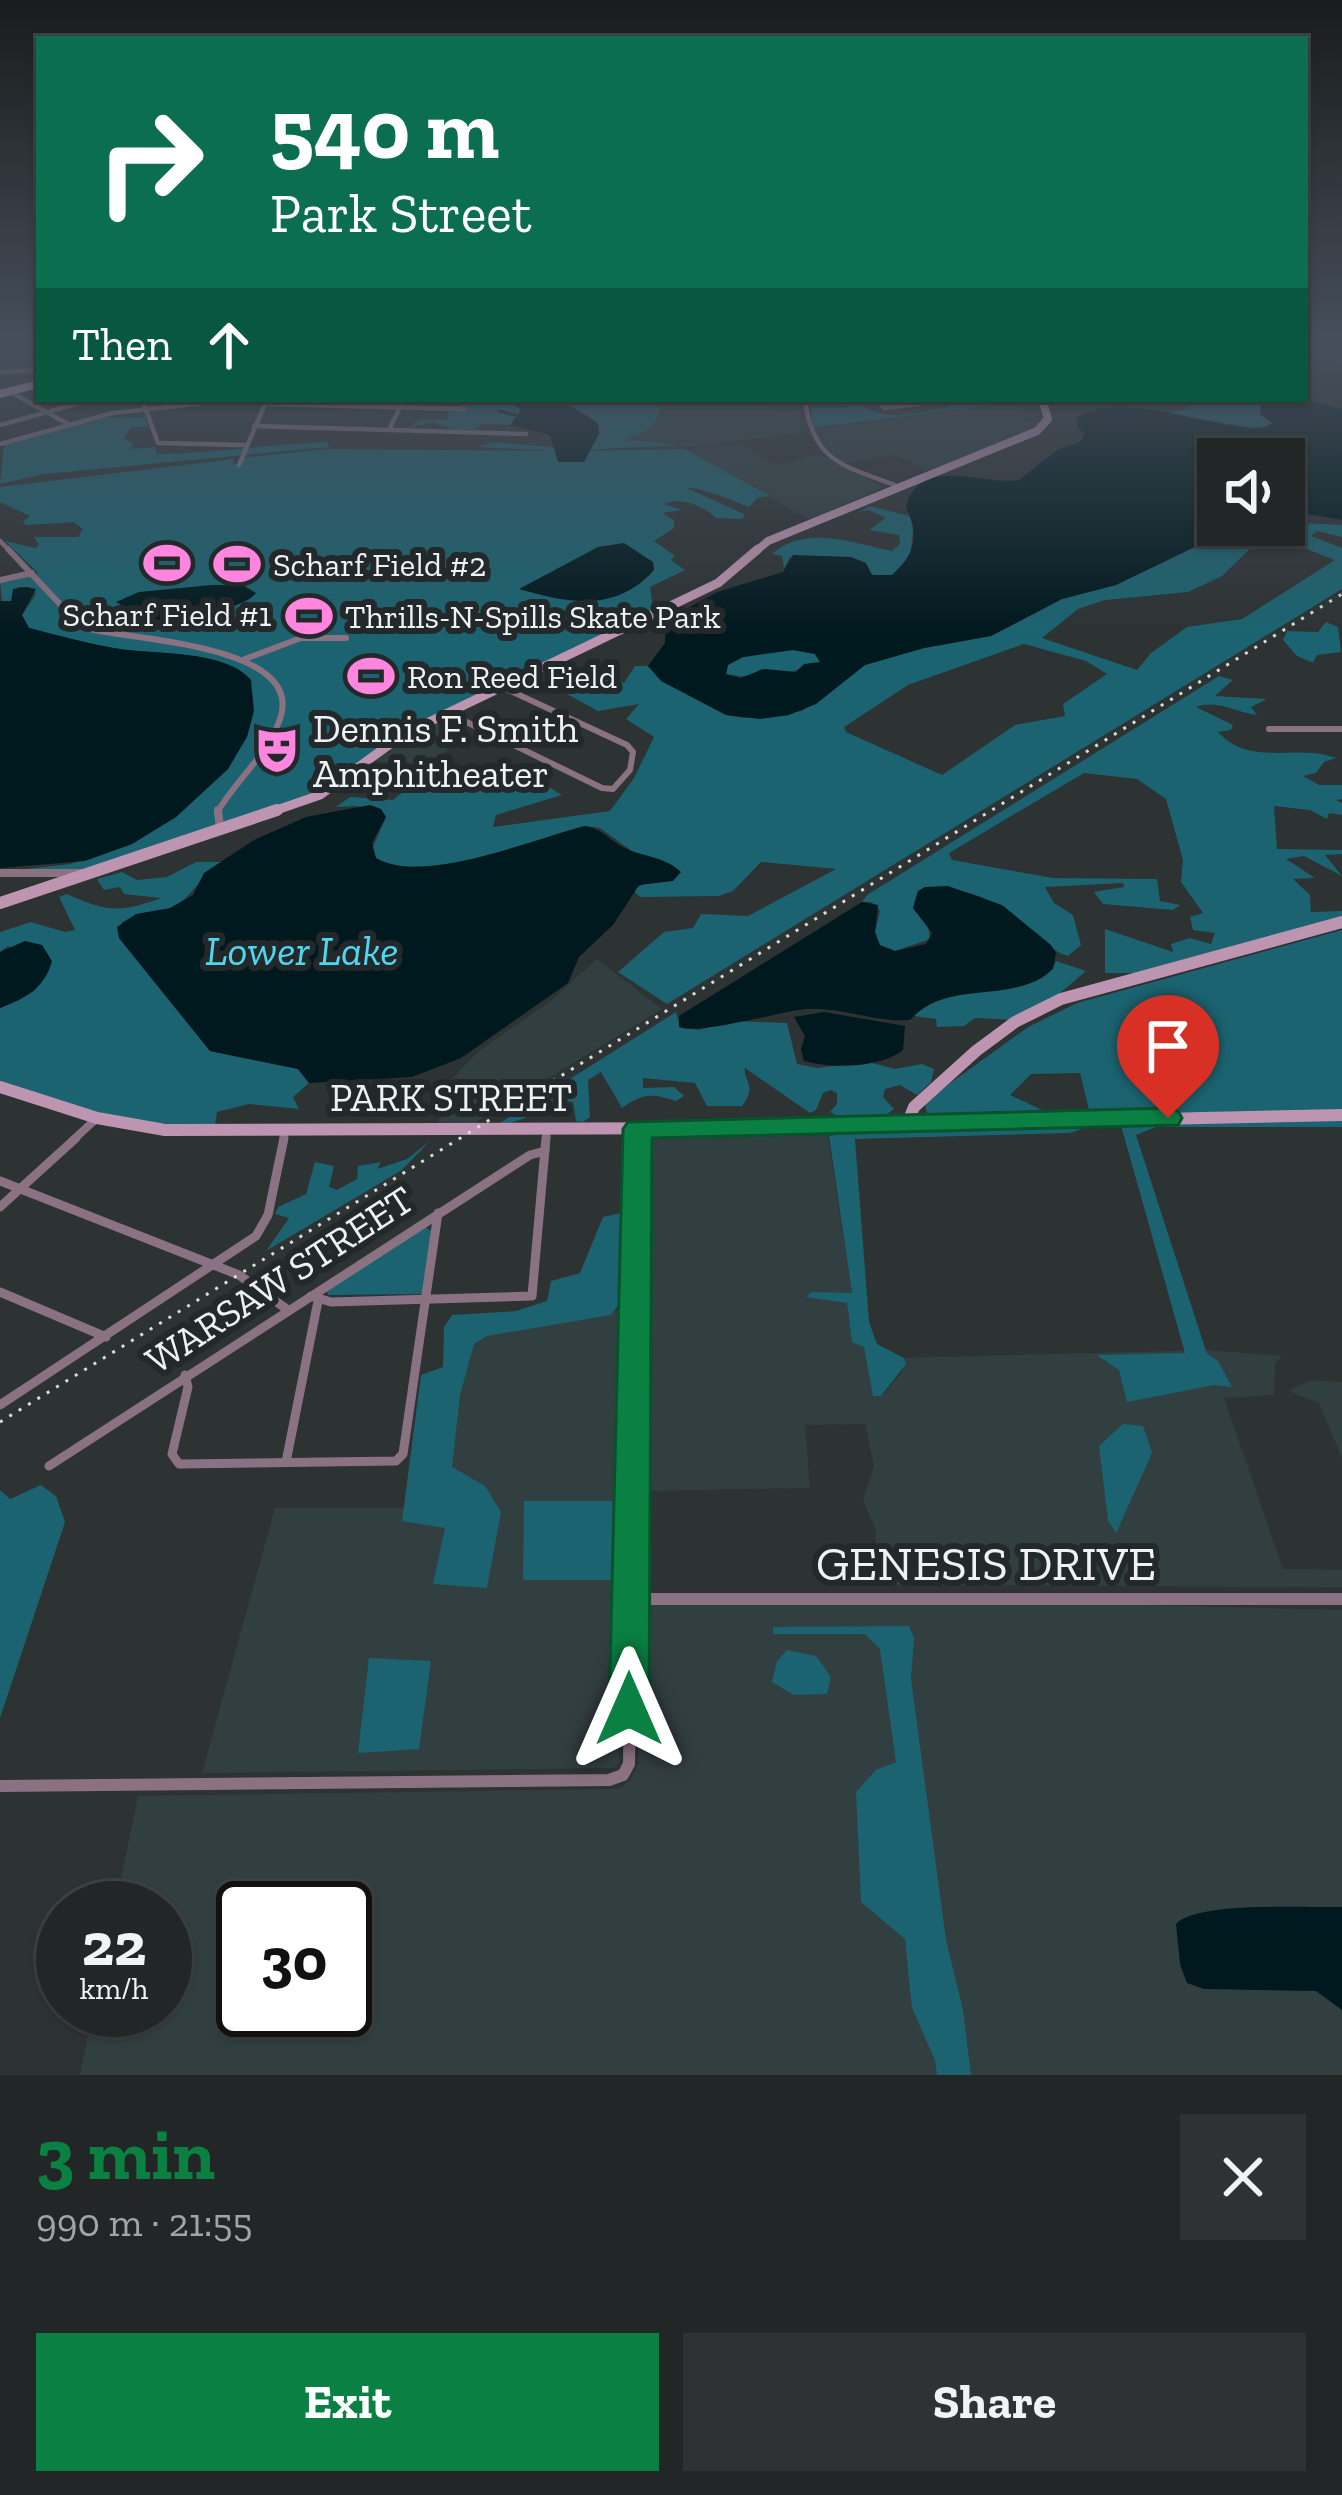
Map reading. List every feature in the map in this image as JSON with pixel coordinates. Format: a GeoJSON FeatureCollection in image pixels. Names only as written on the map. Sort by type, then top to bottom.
{"type":"FeatureCollection","features":[{"type":"Feature","properties":{"kind":"street"},"geometry":{"type":"LineString","coordinates":[[159,441],[244,445]]}},
{"type":"Feature","properties":{"kind":"street"},"geometry":{"type":"LineString","coordinates":[[239,465],[246,441]]}},
{"type":"Feature","properties":{"kind":"street"},"geometry":{"type":"LineString","coordinates":[[813,441],[843,465],[896,485]]}},
{"type":"Feature","properties":{"kind":"street"},"geometry":{"type":"LineString","coordinates":[[0,903],[320,795],[396,739],[718,583],[767,541],[1011,441]]}},
{"type":"Feature","properties":{"kind":"street"},"geometry":{"type":"LineString","coordinates":[[0,541],[75,620],[90,629],[244,659],[273,677],[284,703],[266,742],[217,812],[220,829]]}},
{"type":"Feature","properties":{"kind":"street"},"geometry":{"type":"LineString","coordinates":[[0,580],[34,572]]}},
{"type":"Feature","properties":{"kind":"street"},"geometry":{"type":"LineString","coordinates":[[244,659],[301,638],[346,638]]}},
{"type":"Feature","properties":{"kind":"street"},"geometry":{"type":"LineString","coordinates":[[448,713],[590,784],[613,789],[634,760],[627,745],[502,687]]}},
{"type":"Feature","properties":{"kind":"street"},"geometry":{"type":"LineString","coordinates":[[1269,729],[1342,729]]}},
{"type":"Feature","properties":{"kind":"street"},"geometry":{"type":"LineString","coordinates":[[0,873],[87,873]]}},
{"type":"Feature","properties":{"kind":"street"},"geometry":{"type":"LineString","coordinates":[[908,1122],[914,1107],[976,1051],[1016,1022],[1061,999],[1342,922]]}},
{"type":"Feature","properties":{"kind":"street","name":"PARK STREET"},"geometry":{"type":"LineString","coordinates":[[3,1092],[97,1118],[165,1130],[638,1129],[1342,1115]]}},
{"type":"Feature","properties":{"kind":"street"},"geometry":{"type":"LineString","coordinates":[[0,1208],[97,1118]]}},
{"type":"Feature","properties":{"kind":"street"},"geometry":{"type":"LineString","coordinates":[[286,1462],[314,1299],[526,1299],[535,1290],[548,1129]]}},
{"type":"Feature","properties":{"kind":"street"},"geometry":{"type":"LineString","coordinates":[[0,1786],[609,1780],[623,1775],[629,1764],[638,1129]]}},
{"type":"Feature","properties":{"kind":"street"},"geometry":{"type":"LineString","coordinates":[[0,1406],[216,1265],[263,1229],[284,1131]]}},
{"type":"Feature","properties":{"kind":"street","name":"WARSAW STREET"},"geometry":{"type":"LineString","coordinates":[[49,1466],[288,1310],[314,1299],[439,1212],[530,1155],[545,1151]]}},
{"type":"Feature","properties":{"kind":"street"},"geometry":{"type":"LineString","coordinates":[[0,1181],[216,1265],[266,1290],[288,1310]]}},
{"type":"Feature","properties":{"kind":"street"},"geometry":{"type":"LineString","coordinates":[[185,1375],[188,1387],[172,1454],[177,1463],[396,1461],[403,1454],[439,1212]]}},
{"type":"Feature","properties":{"kind":"street"},"geometry":{"type":"LineString","coordinates":[[0,1292],[106,1337]]}},
{"type":"Feature","properties":{"kind":"street","name":"GENESIS DRIVE"},"geometry":{"type":"LineString","coordinates":[[630,1599],[1342,1599]]}},
{"type":"Feature","properties":{"kind":"shaded area"},"geometry":{"type":"Polygon","coordinates":[[[129,441],[131,449],[155,447],[157,454],[328,442],[329,447],[44,474],[0,484],[4,444],[129,441]]]}},
{"type":"Feature","properties":{"kind":"shaded area"},"geometry":{"type":"Polygon","coordinates":[[[572,441],[678,445],[567,451],[685,449],[770,496],[757,498],[749,507],[687,488],[744,514],[743,519],[716,518],[685,502],[664,504],[682,510],[662,513],[674,520],[674,528],[654,541],[685,570],[650,587],[653,609],[403,732],[315,794],[89,871],[0,872],[70,864],[132,844],[176,817],[228,769],[233,756],[227,755],[249,727],[251,680],[205,658],[113,648],[29,628],[22,615],[36,594],[30,587],[18,587],[11,601],[2,602],[0,582],[38,573],[5,541],[35,548],[39,545],[34,537],[78,537],[83,529],[74,522],[26,525],[23,522],[30,516],[0,502],[0,487],[233,459],[241,465],[240,458],[328,449],[555,451],[478,447],[493,442],[566,448],[572,441]]]}},
{"type":"Feature","properties":{"kind":"shaded area"},"geometry":{"type":"Polygon","coordinates":[[[624,441],[739,441],[691,447],[640,448],[624,441]]]}},
{"type":"Feature","properties":{"kind":"shaded area"},"geometry":{"type":"Polygon","coordinates":[[[820,441],[1006,441],[926,470],[893,454],[846,463],[828,453],[820,441]]]}},
{"type":"Feature","properties":{"kind":"shaded area"},"geometry":{"type":"Polygon","coordinates":[[[741,444],[777,465],[819,454],[884,487],[810,520],[686,449],[741,444]]]}},
{"type":"Feature","properties":{"kind":"shaded area"},"geometry":{"type":"Polygon","coordinates":[[[870,506],[909,516],[914,522],[910,556],[892,575],[804,556],[790,557],[784,568],[782,556],[772,554],[785,545],[815,538],[892,551],[900,544],[899,535],[869,530],[886,518],[869,510],[859,512],[870,506]]]}},
{"type":"Feature","properties":{"kind":"shaded area"},"geometry":{"type":"Polygon","coordinates":[[[1305,523],[1342,525],[1342,537],[1317,531],[1311,536],[1342,548],[1342,589],[667,1004],[618,972],[664,932],[693,928],[701,914],[748,916],[836,869],[761,862],[733,891],[719,896],[640,897],[633,890],[649,881],[673,881],[600,828],[585,826],[479,857],[421,867],[376,858],[372,849],[386,817],[357,806],[336,807],[350,797],[393,800],[429,771],[453,779],[450,788],[456,792],[473,786],[465,778],[515,767],[562,795],[496,815],[493,827],[610,811],[634,778],[654,737],[626,719],[639,704],[598,711],[565,693],[586,674],[624,683],[635,666],[648,666],[662,681],[726,715],[744,718],[802,711],[865,665],[991,636],[1062,599],[1115,585],[1197,546],[1253,546],[1222,576],[1188,592],[1105,600],[1078,609],[1042,638],[1137,670],[1151,653],[1187,627],[1242,619],[1335,560],[1299,546],[1305,546],[1305,523]],[[1024,644],[908,685],[844,727],[846,732],[942,775],[1015,725],[1065,716],[1063,704],[1107,674],[1086,661],[1024,644]]]}},
{"type":"Feature","properties":{"kind":"shaded area"},"geometry":{"type":"Polygon","coordinates":[[[1326,622],[1338,627],[1341,652],[1317,655],[1313,663],[1297,656],[1283,640],[1287,631],[1318,632],[1326,622]]]}},
{"type":"Feature","properties":{"kind":"shaded area"},"geometry":{"type":"Polygon","coordinates":[[[793,650],[815,654],[820,662],[788,673],[761,669],[746,677],[726,674],[728,665],[743,657],[793,650]]]}},
{"type":"Feature","properties":{"kind":"shaded area"},"geometry":{"type":"Polygon","coordinates":[[[1219,676],[1233,680],[1215,696],[1267,699],[1251,707],[1257,715],[1220,705],[1196,707],[1233,725],[1231,730],[1218,732],[1231,743],[1259,752],[1336,758],[1303,776],[1319,785],[1342,785],[1342,799],[1336,800],[1342,803],[1342,815],[1329,813],[1327,819],[1310,810],[1274,806],[1277,849],[1342,850],[1342,854],[1325,855],[1342,876],[1304,856],[1286,859],[1315,878],[1293,879],[1310,895],[1311,912],[1342,911],[1342,919],[1143,973],[1105,973],[1105,929],[1173,952],[1171,944],[1190,938],[1211,944],[1215,933],[1193,930],[1190,917],[1203,913],[1181,882],[1183,860],[1166,799],[1137,779],[1084,773],[949,853],[952,860],[1053,878],[1157,879],[1160,901],[1180,905],[1173,910],[1103,904],[1094,892],[1124,887],[1123,883],[1045,887],[1054,903],[1073,915],[1081,945],[1068,956],[984,898],[958,891],[918,891],[913,908],[928,926],[930,939],[895,951],[879,945],[875,932],[880,911],[872,902],[862,902],[867,895],[1219,676]]]}},
{"type":"Feature","properties":{"kind":"shaded area"},"geometry":{"type":"Polygon","coordinates":[[[435,723],[459,734],[437,761],[416,775],[376,760],[435,723]]]}},
{"type":"Feature","properties":{"kind":"shaded area"},"geometry":{"type":"Polygon","coordinates":[[[196,862],[221,862],[179,903],[122,922],[119,938],[210,1051],[298,1069],[309,1083],[293,1097],[299,1109],[249,1104],[217,1112],[215,1126],[156,1123],[81,1108],[0,1081],[0,1008],[34,991],[50,969],[8,946],[0,952],[0,932],[31,922],[65,932],[75,930],[59,897],[67,894],[103,907],[135,906],[161,898],[124,894],[120,887],[104,890],[97,879],[122,872],[137,880],[167,877],[196,862]]]}},
{"type":"Feature","properties":{"kind":"shaded area"},"geometry":{"type":"Polygon","coordinates":[[[1342,930],[1342,1110],[1090,1114],[1080,1073],[1031,1074],[1010,1095],[1053,1115],[927,1113],[925,1106],[931,1097],[1028,1027],[1077,1003],[1342,930]]]}},
{"type":"Feature","properties":{"kind":"shaded area"},"geometry":{"type":"Polygon","coordinates":[[[597,959],[662,1009],[471,1125],[438,1126],[445,1086],[479,1051],[552,1000],[597,959]]]}},
{"type":"Feature","properties":{"kind":"shaded area"},"geometry":{"type":"Polygon","coordinates":[[[1056,961],[1086,971],[1015,1020],[975,1018],[964,1026],[937,1027],[936,1019],[914,1016],[949,997],[1032,983],[1056,961]]]}},
{"type":"Feature","properties":{"kind":"shaded area"},"geometry":{"type":"Polygon","coordinates":[[[676,1012],[680,1027],[699,1030],[732,1021],[787,1023],[797,1064],[817,1068],[868,1062],[895,1069],[922,1064],[934,1069],[931,1082],[917,1095],[900,1085],[885,1089],[883,1097],[894,1109],[875,1123],[837,1123],[837,1116],[830,1112],[837,1104],[837,1093],[823,1093],[810,1113],[745,1068],[749,1088],[742,1106],[707,1106],[695,1083],[643,1078],[643,1088],[674,1087],[684,1096],[676,1101],[648,1096],[622,1108],[601,1072],[588,1080],[590,1117],[583,1122],[576,1121],[573,1102],[563,1102],[500,1123],[676,1012]]]}},
{"type":"Feature","properties":{"kind":"shaded area"},"geometry":{"type":"Polygon","coordinates":[[[1342,1119],[1342,1127],[1156,1127],[1136,1135],[1207,1354],[1218,1361],[1232,1387],[1214,1385],[1127,1402],[1119,1370],[1097,1355],[1185,1353],[1120,1122],[1342,1119]]]}},
{"type":"Feature","properties":{"kind":"shaded area"},"geometry":{"type":"Polygon","coordinates":[[[1095,1124],[1070,1133],[855,1139],[869,1322],[877,1344],[904,1358],[906,1364],[881,1396],[873,1396],[864,1347],[852,1342],[847,1303],[806,1297],[812,1292],[852,1293],[829,1136],[863,1130],[1095,1124]]]}},
{"type":"Feature","properties":{"kind":"shaded area"},"geometry":{"type":"Polygon","coordinates":[[[827,1131],[852,1294],[812,1292],[808,1296],[847,1303],[852,1341],[864,1347],[882,1396],[902,1372],[904,1358],[1207,1350],[1283,1356],[1275,1363],[1274,1395],[1224,1398],[1283,1569],[1342,1570],[1342,1587],[886,1585],[874,1560],[876,1531],[863,1500],[874,1466],[865,1424],[805,1425],[810,1488],[638,1491],[646,1133],[827,1131]]]}},
{"type":"Feature","properties":{"kind":"shaded area"},"geometry":{"type":"Polygon","coordinates":[[[430,1141],[402,1170],[266,1251],[289,1218],[275,1214],[278,1207],[306,1194],[315,1162],[334,1166],[329,1187],[337,1190],[357,1179],[358,1166],[381,1162],[377,1169],[407,1159],[430,1141]]]}},
{"type":"Feature","properties":{"kind":"shaded area"},"geometry":{"type":"Polygon","coordinates":[[[621,1213],[623,1299],[611,1315],[487,1336],[474,1344],[460,1395],[452,1467],[485,1486],[501,1512],[487,1588],[433,1584],[445,1528],[402,1521],[421,1375],[443,1367],[444,1327],[452,1315],[516,1311],[547,1301],[551,1281],[580,1273],[603,1217],[621,1213]]]}},
{"type":"Feature","properties":{"kind":"shaded area"},"geometry":{"type":"Polygon","coordinates":[[[424,1227],[432,1231],[424,1294],[328,1295],[327,1291],[424,1227]]]}},
{"type":"Feature","properties":{"kind":"shaded area"},"geometry":{"type":"Polygon","coordinates":[[[629,1309],[619,1762],[614,1768],[202,1773],[275,1508],[403,1508],[440,1496],[467,1332],[629,1309]]]}},
{"type":"Feature","properties":{"kind":"shaded area"},"geometry":{"type":"Polygon","coordinates":[[[1309,1381],[1342,1382],[1342,1458],[1319,1403],[1289,1391],[1309,1381]]]}},
{"type":"Feature","properties":{"kind":"shaded area"},"geometry":{"type":"Polygon","coordinates":[[[1123,1424],[1143,1426],[1152,1453],[1116,1533],[1108,1520],[1099,1446],[1123,1424]]]}},
{"type":"Feature","properties":{"kind":"shaded area"},"geometry":{"type":"Polygon","coordinates":[[[41,1485],[56,1496],[65,1522],[0,1718],[0,1490],[10,1499],[41,1485]]]}},
{"type":"Feature","properties":{"kind":"shaded area"},"geometry":{"type":"Polygon","coordinates":[[[524,1501],[622,1501],[617,1580],[523,1580],[524,1501]]]}},
{"type":"Feature","properties":{"kind":"shaded area"},"geometry":{"type":"Polygon","coordinates":[[[1107,1604],[1342,1610],[1342,2075],[80,2075],[88,2037],[192,2037],[192,1881],[121,1881],[138,1796],[617,1789],[630,1781],[638,1764],[641,1617],[651,1605],[1107,1604]]]}},
{"type":"Feature","properties":{"kind":"shaded area"},"geometry":{"type":"Polygon","coordinates":[[[909,1626],[914,1638],[911,1679],[946,1940],[963,2010],[971,2075],[937,2075],[912,2008],[905,1939],[861,1902],[856,1792],[876,1770],[896,1762],[880,1649],[865,1634],[773,1634],[773,1627],[909,1626]]]}},
{"type":"Feature","properties":{"kind":"shaded area"},"geometry":{"type":"Polygon","coordinates":[[[787,1650],[816,1656],[831,1677],[827,1694],[794,1695],[772,1682],[777,1661],[787,1650]]]}},
{"type":"Feature","properties":{"kind":"shaded area"},"geometry":{"type":"Polygon","coordinates":[[[369,1658],[431,1661],[419,1749],[358,1753],[369,1658]]]}},
{"type":"Feature","properties":{"kind":"water"},"geometry":{"type":"Polygon","coordinates":[[[552,441],[595,441],[584,462],[558,462],[552,441]]]}},
{"type":"Feature","properties":{"kind":"water"},"geometry":{"type":"Polygon","coordinates":[[[1081,441],[1197,441],[1197,546],[1116,585],[1062,599],[991,636],[865,665],[816,704],[789,715],[760,719],[726,715],[661,681],[648,666],[665,643],[666,620],[717,592],[783,572],[793,555],[851,557],[866,563],[872,575],[892,575],[910,552],[914,535],[906,507],[924,481],[954,476],[1019,480],[1057,450],[1081,441]],[[793,650],[743,657],[728,665],[726,674],[740,678],[765,669],[796,672],[804,664],[820,662],[815,654],[793,650]]]}},
{"type":"Feature","properties":{"kind":"water"},"geometry":{"type":"Polygon","coordinates":[[[1305,441],[1342,441],[1342,520],[1305,514],[1305,441]]]}},
{"type":"Feature","properties":{"kind":"water"},"geometry":{"type":"Polygon","coordinates":[[[624,543],[653,562],[654,570],[624,593],[590,601],[519,589],[598,547],[624,543]]]}},
{"type":"Feature","properties":{"kind":"water"},"geometry":{"type":"Polygon","coordinates":[[[243,585],[256,593],[220,610],[166,620],[141,618],[116,602],[139,592],[243,585]]]}},
{"type":"Feature","properties":{"kind":"water"},"geometry":{"type":"Polygon","coordinates":[[[13,589],[36,589],[22,615],[29,628],[114,648],[224,663],[251,680],[254,711],[247,737],[228,769],[176,817],[132,844],[85,861],[0,868],[0,601],[11,601],[13,589]]]}},
{"type":"Feature","properties":{"kind":"water","name":"Lower Lake"},"geometry":{"type":"Polygon","coordinates":[[[370,805],[386,817],[372,843],[376,858],[396,865],[449,864],[585,826],[681,872],[673,881],[639,885],[613,925],[579,957],[568,983],[461,1058],[412,1077],[309,1083],[298,1069],[210,1051],[119,938],[117,927],[136,914],[170,908],[193,895],[204,873],[254,840],[306,817],[370,805]]]}},
{"type":"Feature","properties":{"kind":"water"},"geometry":{"type":"Polygon","coordinates":[[[948,886],[1002,905],[1051,945],[1056,953],[1053,969],[1018,987],[943,999],[910,1020],[812,1009],[718,1026],[679,1027],[679,1016],[862,902],[878,905],[875,932],[880,945],[895,951],[926,944],[932,933],[913,908],[918,891],[948,886]]]}},
{"type":"Feature","properties":{"kind":"water"},"geometry":{"type":"Polygon","coordinates":[[[25,941],[42,945],[52,961],[49,971],[33,991],[0,1008],[0,952],[25,941]]]}},
{"type":"Feature","properties":{"kind":"water"},"geometry":{"type":"Polygon","coordinates":[[[824,1012],[905,1026],[903,1050],[855,1065],[804,1061],[805,1036],[794,1017],[824,1012]]]}},
{"type":"Feature","properties":{"kind":"water"},"geometry":{"type":"Polygon","coordinates":[[[1342,1907],[1342,2010],[1316,1991],[1204,1989],[1187,1983],[1176,1924],[1188,1917],[1229,1909],[1342,1907]]]}},
{"type":"Feature","properties":{"kind":"railway"},"geometry":{"type":"LineString","coordinates":[[0,1422],[1342,594]]}},
{"type":"Feature","properties":{"kind":"place","name":"Scharf Field #1"},"geometry":{"type":"Point","coordinates":[167,563]}},
{"type":"Feature","properties":{"kind":"place","name":"Scharf Field #2"},"geometry":{"type":"Point","coordinates":[237,564]}},
{"type":"Feature","properties":{"kind":"place","name":"Thrills-N-Spills Skate Park"},"geometry":{"type":"Point","coordinates":[309,616]}},
{"type":"Feature","properties":{"kind":"place","name":"Ron Reed Field"},"geometry":{"type":"Point","coordinates":[371,676]}},
{"type":"Feature","properties":{"kind":"place","name":"Dennis F. Smith Amphitheater"},"geometry":{"type":"Point","coordinates":[277,750]}},
{"type":"Feature","properties":{"kind":"route"},"geometry":{"type":"LineString","coordinates":[[629,1709],[638,1129],[1168,1118]]}}]}
